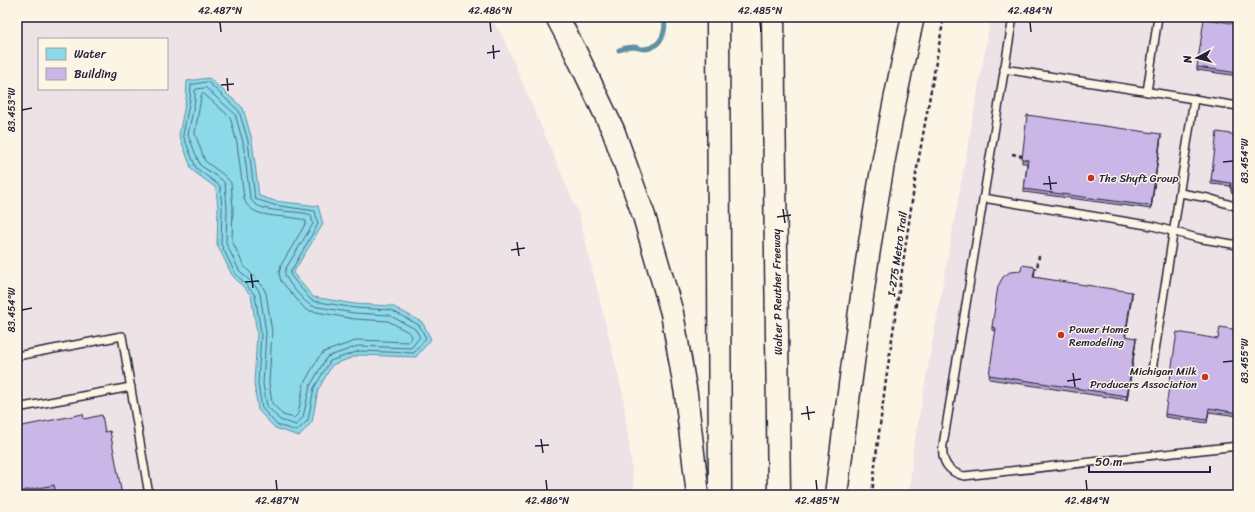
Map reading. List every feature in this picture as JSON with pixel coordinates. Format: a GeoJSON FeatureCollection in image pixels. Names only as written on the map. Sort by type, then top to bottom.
{"type":"FeatureCollection","features":[{"type":"Feature","properties":{"kind":"highway"},"geometry":{"type":"LineString","coordinates":[[557,17],[576,50],[613,130],[644,216],[672,313],[686,394],[698,495]]}},
{"type":"Feature","properties":{"kind":"highway"},"geometry":{"type":"LineString","coordinates":[[718,17],[720,495]]}},
{"type":"Feature","properties":{"kind":"highway","name":"Walter P Reuther Freeway"},"geometry":{"type":"LineString","coordinates":[[773,17],[779,495]]}},
{"type":"Feature","properties":{"kind":"highway"},"geometry":{"type":"LineString","coordinates":[[836,495],[856,333],[879,184],[913,17]]}},
{"type":"Feature","properties":{"kind":"lane"},"geometry":{"type":"LineString","coordinates":[[1013,17],[943,445],[943,458],[953,472],[964,476],[1238,446]]}},
{"type":"Feature","properties":{"kind":"lane"},"geometry":{"type":"LineString","coordinates":[[1147,92],[1158,17]]}},
{"type":"Feature","properties":{"kind":"lane"},"geometry":{"type":"LineString","coordinates":[[1004,69],[1238,106]]}},
{"type":"Feature","properties":{"kind":"lane"},"geometry":{"type":"LineString","coordinates":[[1152,370],[1194,99]]}},
{"type":"Feature","properties":{"kind":"lane"},"geometry":{"type":"LineString","coordinates":[[1180,193],[1208,198],[1238,207]]}},
{"type":"Feature","properties":{"kind":"lane"},"geometry":{"type":"LineString","coordinates":[[983,198],[1153,226],[1197,238],[1238,245]]}},
{"type":"Feature","properties":{"kind":"lane"},"geometry":{"type":"LineString","coordinates":[[17,356],[122,336],[149,495]]}},
{"type":"Feature","properties":{"kind":"lane"},"geometry":{"type":"LineString","coordinates":[[17,408],[131,387]]}},
{"type":"Feature","properties":{"kind":"path","name":"I-275 Metro Trail"},"geometry":{"type":"LineString","coordinates":[[872,495],[885,387],[916,174],[944,17]]}},
{"type":"Feature","properties":{"kind":"path"},"geometry":{"type":"LineString","coordinates":[[1210,23],[1211,17]]}},
{"type":"Feature","properties":{"kind":"path"},"geometry":{"type":"LineString","coordinates":[[1012,154],[1022,156]]}},
{"type":"Feature","properties":{"kind":"path"},"geometry":{"type":"LineString","coordinates":[[1029,267],[1036,269],[1039,256]]}},
{"type":"Feature","properties":{"kind":"shaded area"},"geometry":{"type":"Polygon","coordinates":[[[17,17],[490,17],[502,35],[579,215],[623,395],[635,495],[17,495],[17,17]]]}},
{"type":"Feature","properties":{"kind":"shaded area"},"geometry":{"type":"Polygon","coordinates":[[[991,17],[1238,17],[1238,495],[909,495],[913,450],[991,17]]]}},
{"type":"Feature","properties":{"kind":"water"},"geometry":{"type":"Polygon","coordinates":[[[209,78],[243,108],[252,140],[259,196],[275,201],[318,206],[323,224],[293,273],[313,297],[355,304],[392,306],[422,322],[431,339],[416,357],[359,355],[332,365],[318,390],[312,422],[299,436],[275,428],[258,410],[254,384],[257,333],[251,295],[232,275],[217,244],[218,208],[216,188],[192,170],[179,135],[186,99],[187,81],[209,78]]]}},
{"type":"Feature","properties":{"kind":"building"},"geometry":{"type":"Polygon","coordinates":[[[1204,19],[1238,24],[1238,73],[1197,67],[1204,19]]]}},
{"type":"Feature","properties":{"kind":"building","name":"The Shyft Group"},"geometry":{"type":"Polygon","coordinates":[[[1027,115],[1161,134],[1151,206],[1024,189],[1028,160],[1022,159],[1027,115]]]}},
{"type":"Feature","properties":{"kind":"building"},"geometry":{"type":"Polygon","coordinates":[[[1217,132],[1238,135],[1238,190],[1231,189],[1231,183],[1211,180],[1217,132]]]}},
{"type":"Feature","properties":{"kind":"building","name":"Power Home Remodeling"},"geometry":{"type":"Polygon","coordinates":[[[1022,265],[1035,267],[1033,277],[1132,292],[1125,336],[1136,338],[1127,396],[989,375],[996,328],[992,327],[998,286],[1003,277],[1010,272],[1021,271],[1022,265]]]}},
{"type":"Feature","properties":{"kind":"building","name":"Michigan Milk Producers Association"},"geometry":{"type":"Polygon","coordinates":[[[1220,327],[1238,330],[1238,413],[1209,408],[1207,420],[1165,414],[1177,332],[1218,339],[1220,327]]]}},
{"type":"Feature","properties":{"kind":"building"},"geometry":{"type":"Polygon","coordinates":[[[83,414],[84,419],[102,415],[105,432],[110,431],[122,495],[56,495],[54,485],[17,492],[17,427],[83,414]]]}},
{"type":"Feature","properties":{"kind":"waterway"},"geometry":{"type":"LineString","coordinates":[[619,50],[633,47],[644,49],[655,46],[662,38],[665,28],[664,17]]}},
{"type":"Feature","properties":{"kind":"place","name":"The Shyft Group"},"geometry":{"type":"Point","coordinates":[1091,178]}},
{"type":"Feature","properties":{"kind":"place","name":"Power Home Remodeling"},"geometry":{"type":"Point","coordinates":[1061,335]}},
{"type":"Feature","properties":{"kind":"place","name":"Michigan Milk Producers Association"},"geometry":{"type":"Point","coordinates":[1205,377]}}]}
